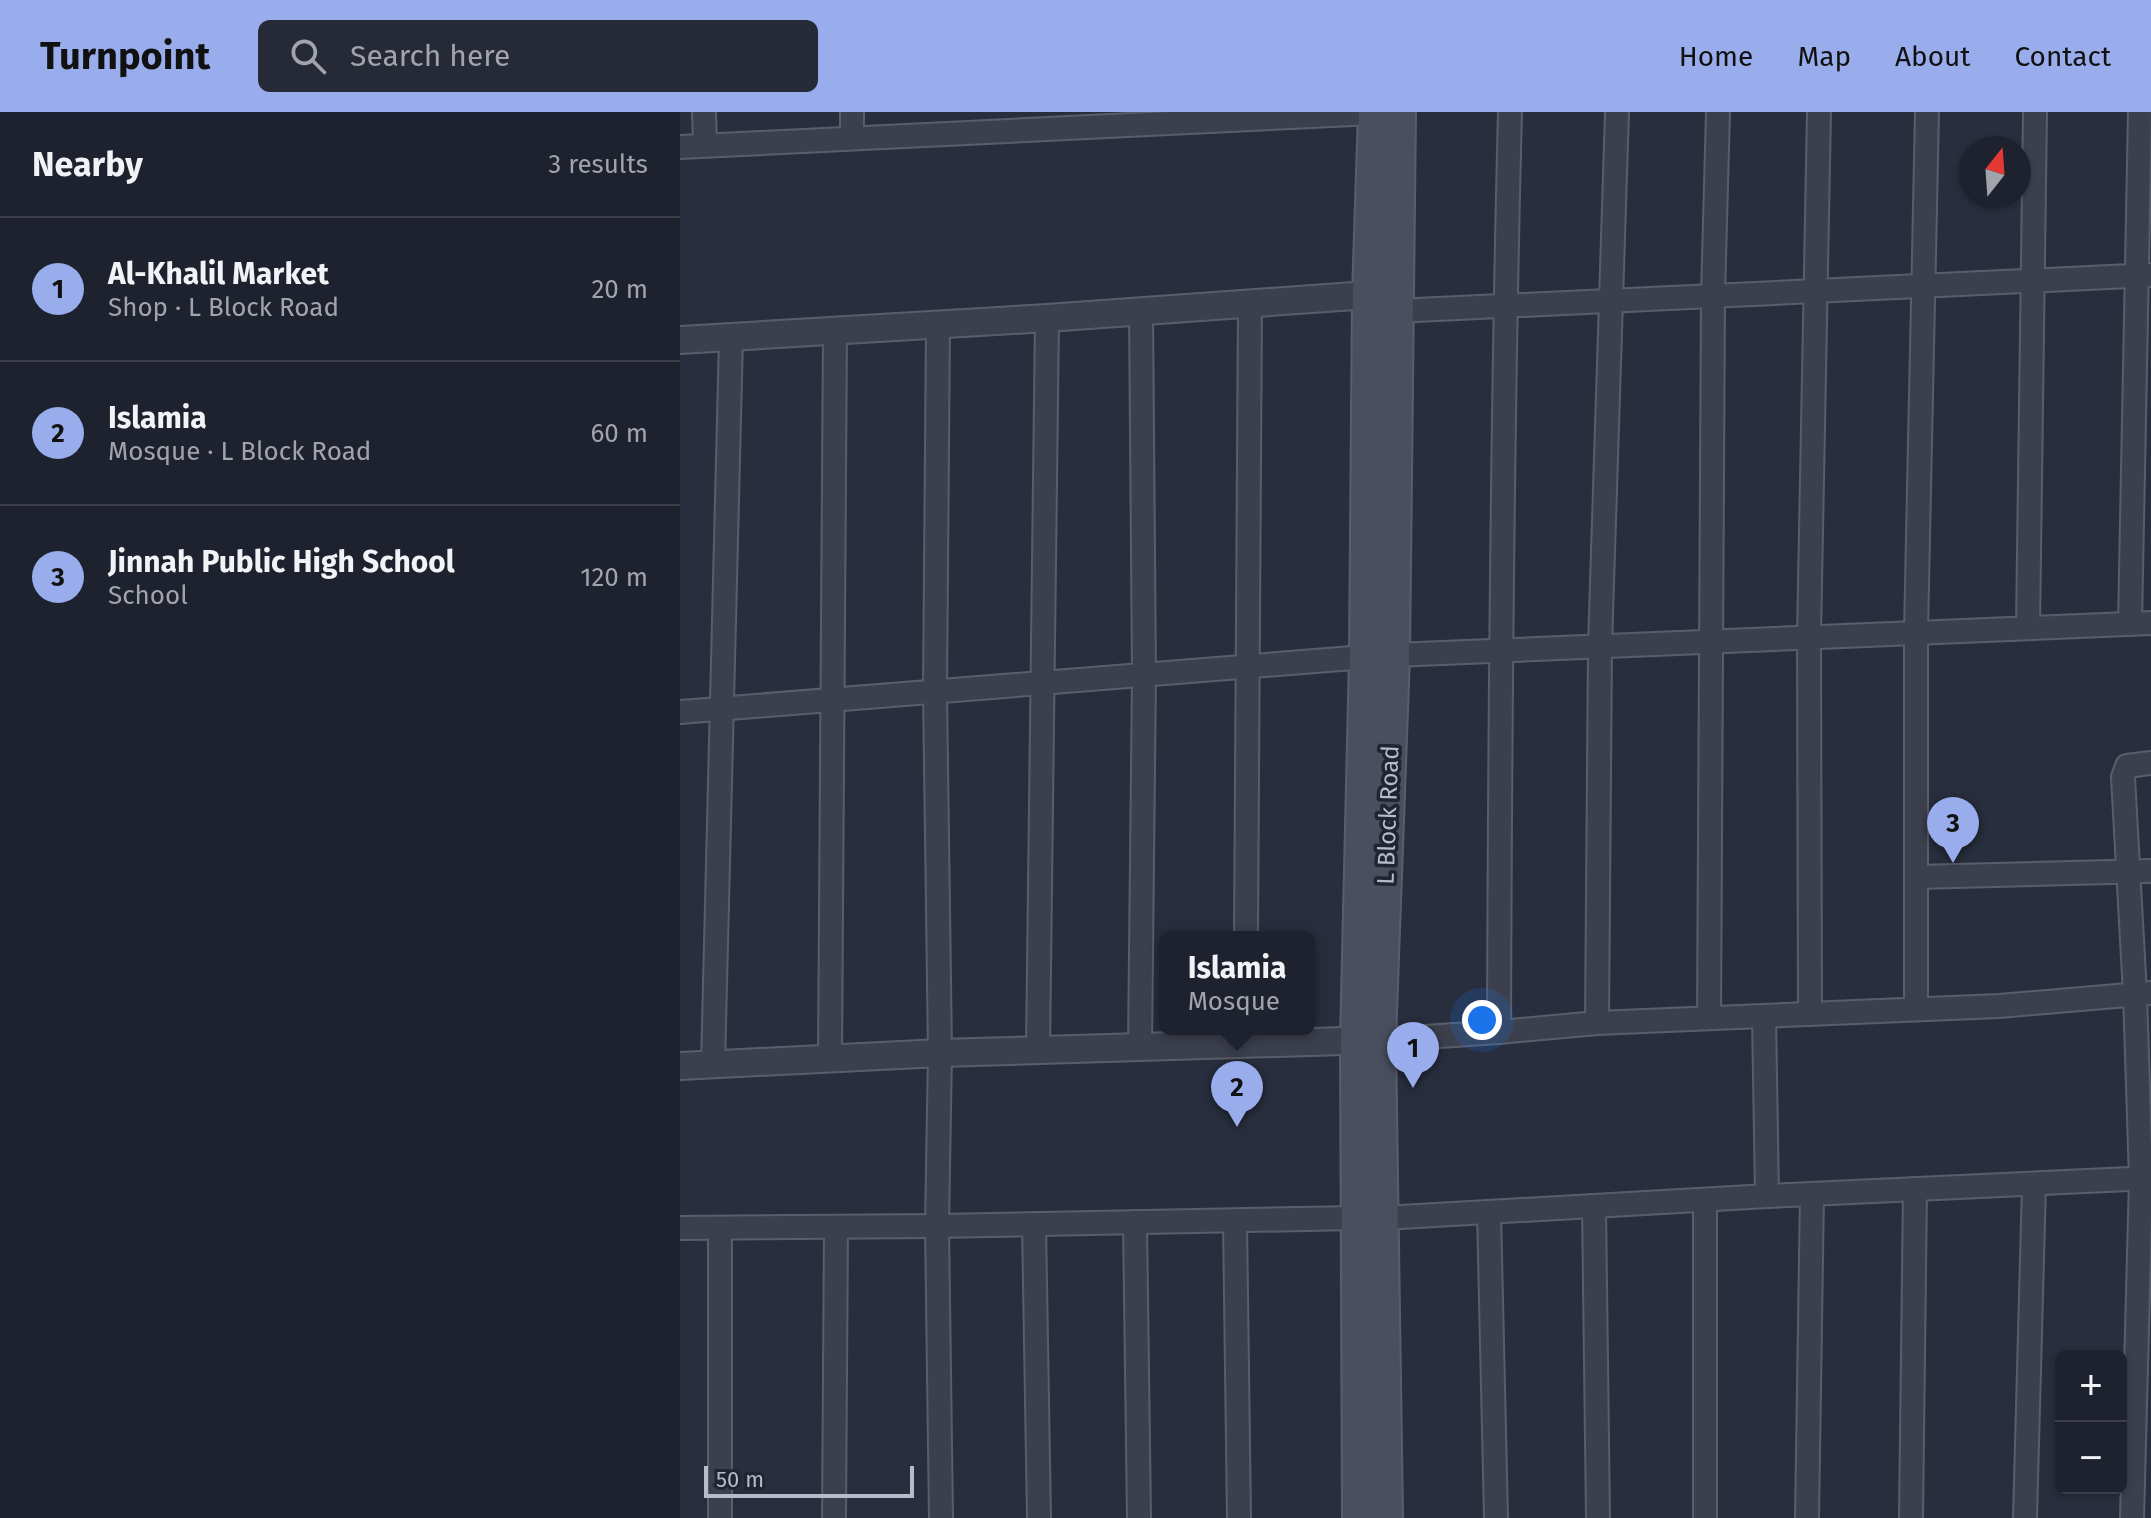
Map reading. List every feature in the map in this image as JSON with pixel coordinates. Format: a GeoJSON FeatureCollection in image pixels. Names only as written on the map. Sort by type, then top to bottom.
{"type":"FeatureCollection","features":[{"type":"Feature","properties":{"kind":"main road","name":"L Block Road"},"geometry":{"type":"LineString","coordinates":[[1379,656],[1368,295],[1382,112]]}},
{"type":"Feature","properties":{"kind":"main road","name":"L Block Road"},"geometry":{"type":"LineString","coordinates":[[1358,1518],[1369,1218],[1368,1040],[1379,656],[1396,311],[1382,112]]}},
{"type":"Feature","properties":{"kind":"main road","name":"L Block Road"},"geometry":{"type":"LineString","coordinates":[[1369,1218],[1387,1518]]}},
{"type":"Feature","properties":{"kind":"street"},"geometry":{"type":"LineString","coordinates":[[704,112],[705,145]]}},
{"type":"Feature","properties":{"kind":"street"},"geometry":{"type":"LineString","coordinates":[[852,112],[852,138]]}},
{"type":"Feature","properties":{"kind":"street"},"geometry":{"type":"LineString","coordinates":[[680,147],[852,138],[1042,120],[1382,112]]}},
{"type":"Feature","properties":{"kind":"street"},"geometry":{"type":"LineString","coordinates":[[1499,1032],[1500,650],[1510,112]]}},
{"type":"Feature","properties":{"kind":"street"},"geometry":{"type":"LineString","coordinates":[[1597,1023],[1600,646],[1617,112]]}},
{"type":"Feature","properties":{"kind":"street"},"geometry":{"type":"LineString","coordinates":[[1709,1018],[1713,295],[1718,112]]}},
{"type":"Feature","properties":{"kind":"street"},"geometry":{"type":"LineString","coordinates":[[1810,1014],[1809,636],[1819,112]]}},
{"type":"Feature","properties":{"kind":"street"},"geometry":{"type":"LineString","coordinates":[[1916,1009],[1916,632],[1927,112]]}},
{"type":"Feature","properties":{"kind":"street"},"geometry":{"type":"LineString","coordinates":[[2028,627],[2035,112]]}},
{"type":"Feature","properties":{"kind":"street"},"geometry":{"type":"LineString","coordinates":[[680,712],[1379,656],[2140,623],[2144,275],[2140,112]]}},
{"type":"Feature","properties":{"kind":"street"},"geometry":{"type":"LineString","coordinates":[[1396,311],[2144,275]]}},
{"type":"Feature","properties":{"kind":"street"},"geometry":{"type":"LineString","coordinates":[[680,340],[1368,295]]}},
{"type":"Feature","properties":{"kind":"street"},"geometry":{"type":"LineString","coordinates":[[1246,931],[1250,303]]}},
{"type":"Feature","properties":{"kind":"street"},"geometry":{"type":"LineString","coordinates":[[1140,1047],[1144,675],[1141,310]]}},
{"type":"Feature","properties":{"kind":"street"},"geometry":{"type":"LineString","coordinates":[[1038,1050],[1047,318]]}},
{"type":"Feature","properties":{"kind":"street"},"geometry":{"type":"LineString","coordinates":[[938,324],[935,692],[941,1518]]}},
{"type":"Feature","properties":{"kind":"street"},"geometry":{"type":"LineString","coordinates":[[830,1058],[835,331]]}},
{"type":"Feature","properties":{"kind":"street"},"geometry":{"type":"LineString","coordinates":[[713,1065],[731,338]]}},
{"type":"Feature","properties":{"kind":"street"},"geometry":{"type":"LineString","coordinates":[[2132,1518],[2146,1178],[2143,993],[2128,871],[2123,777],[2127,766],[2151,763]]}},
{"type":"Feature","properties":{"kind":"street"},"geometry":{"type":"LineString","coordinates":[[1916,877],[2151,871]]}},
{"type":"Feature","properties":{"kind":"street"},"geometry":{"type":"LineString","coordinates":[[680,1066],[1140,1047],[1245,1036],[1368,1040],[1597,1023],[1999,1006],[2143,993]]}},
{"type":"Feature","properties":{"kind":"street"},"geometry":{"type":"LineString","coordinates":[[1764,1016],[1767,1196]]}},
{"type":"Feature","properties":{"kind":"street"},"geometry":{"type":"LineString","coordinates":[[680,1228],[1369,1218],[2146,1178]]}},
{"type":"Feature","properties":{"kind":"street"},"geometry":{"type":"LineString","coordinates":[[2025,1518],[2034,1184]]}},
{"type":"Feature","properties":{"kind":"street"},"geometry":{"type":"LineString","coordinates":[[1911,1518],[1915,1189]]}},
{"type":"Feature","properties":{"kind":"street"},"geometry":{"type":"LineString","coordinates":[[1807,1518],[1812,1194]]}},
{"type":"Feature","properties":{"kind":"street"},"geometry":{"type":"LineString","coordinates":[[1705,1200],[1705,1518]]}},
{"type":"Feature","properties":{"kind":"street"},"geometry":{"type":"LineString","coordinates":[[1594,1206],[1598,1518]]}},
{"type":"Feature","properties":{"kind":"street"},"geometry":{"type":"LineString","coordinates":[[1489,1212],[1496,1518]]}},
{"type":"Feature","properties":{"kind":"street"},"geometry":{"type":"LineString","coordinates":[[1235,1221],[1239,1518]]}},
{"type":"Feature","properties":{"kind":"street"},"geometry":{"type":"LineString","coordinates":[[1135,1222],[1139,1518]]}},
{"type":"Feature","properties":{"kind":"street"},"geometry":{"type":"LineString","coordinates":[[1034,1224],[1039,1518]]}},
{"type":"Feature","properties":{"kind":"street"},"geometry":{"type":"LineString","coordinates":[[834,1518],[836,1227]]}},
{"type":"Feature","properties":{"kind":"street"},"geometry":{"type":"LineString","coordinates":[[720,1228],[720,1518]]}},
{"type":"Feature","properties":{"kind":"place","name":"Jinnah Public High School"},"geometry":{"type":"Point","coordinates":[1953,863]}},
{"type":"Feature","properties":{"kind":"place","name":"Al-Khalil Market"},"geometry":{"type":"Point","coordinates":[1413,1088]}},
{"type":"Feature","properties":{"kind":"place","name":"Islamia"},"geometry":{"type":"Point","coordinates":[1237,1127]}}]}
